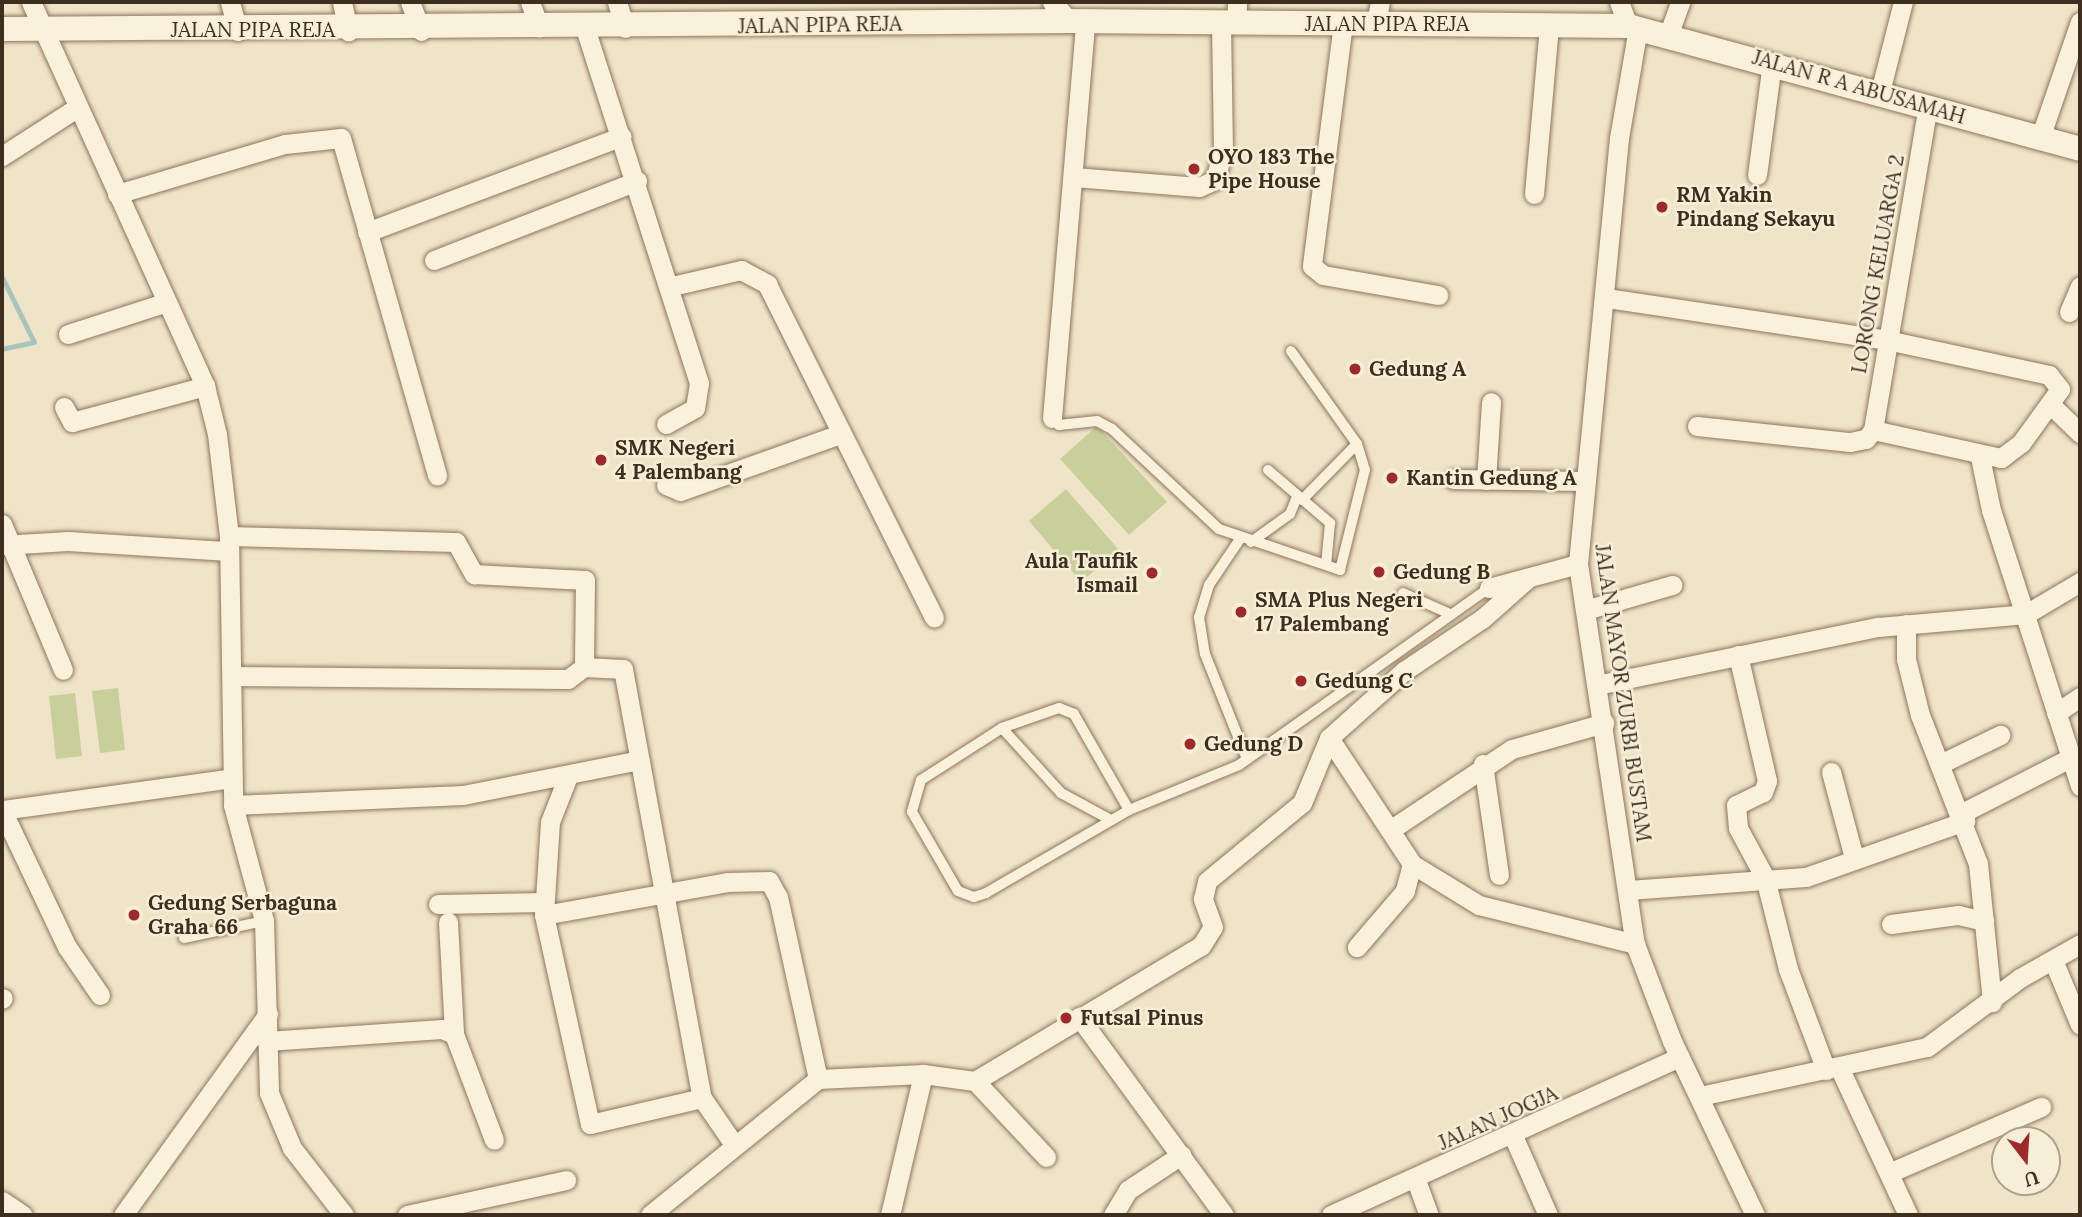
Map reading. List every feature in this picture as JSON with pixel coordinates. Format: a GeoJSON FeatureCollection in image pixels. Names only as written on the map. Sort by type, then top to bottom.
{"type":"FeatureCollection","features":[{"type":"Feature","properties":{"kind":"street"},"geometry":{"type":"LineString","coordinates":[[31,2],[46,29],[164,303],[205,386],[226,484],[233,805],[264,921],[269,1013],[267,1041],[277,1119],[344,1215]]}},
{"type":"Feature","properties":{"kind":"street"},"geometry":{"type":"LineString","coordinates":[[230,2],[238,31]]}},
{"type":"Feature","properties":{"kind":"street"},"geometry":{"type":"LineString","coordinates":[[342,2],[348,31]]}},
{"type":"Feature","properties":{"kind":"street"},"geometry":{"type":"LineString","coordinates":[[410,2],[421,31]]}},
{"type":"Feature","properties":{"kind":"street"},"geometry":{"type":"LineString","coordinates":[[530,2],[539,27]]}},
{"type":"Feature","properties":{"kind":"street"},"geometry":{"type":"LineString","coordinates":[[617,2],[625,28]]}},
{"type":"Feature","properties":{"kind":"street"},"geometry":{"type":"LineString","coordinates":[[855,24],[873,2]]}},
{"type":"Feature","properties":{"kind":"street"},"geometry":{"type":"LineString","coordinates":[[1052,2],[1077,22],[1074,177],[1052,418]]}},
{"type":"Feature","properties":{"kind":"street"},"geometry":{"type":"LineString","coordinates":[[1619,2],[1633,27]]}},
{"type":"Feature","properties":{"kind":"street"},"geometry":{"type":"LineString","coordinates":[[1669,33],[1680,2]]}},
{"type":"Feature","properties":{"kind":"street"},"geometry":{"type":"LineString","coordinates":[[1881,92],[1903,2]]}},
{"type":"Feature","properties":{"kind":"street","name":"JALAN PIPA REJA"},"geometry":{"type":"LineString","coordinates":[[2,29],[421,31],[539,27],[1077,22],[1231,16],[1343,23],[1378,13],[1549,25],[1633,27]]}},
{"type":"Feature","properties":{"kind":"street"},"geometry":{"type":"LineString","coordinates":[[1074,177],[1199,187],[1215,180],[1223,150],[1231,16]]}},
{"type":"Feature","properties":{"kind":"street"},"geometry":{"type":"LineString","coordinates":[[2040,138],[2080,22]]}},
{"type":"Feature","properties":{"kind":"street"},"geometry":{"type":"LineString","coordinates":[[1343,23],[1312,265],[1323,275],[1438,295]]}},
{"type":"Feature","properties":{"kind":"street"},"geometry":{"type":"LineString","coordinates":[[1534,194],[1549,25]]}},
{"type":"Feature","properties":{"kind":"street","name":"JALAN R A ABUSAMAH"},"geometry":{"type":"LineString","coordinates":[[1633,27],[1669,33],[2080,149]]}},
{"type":"Feature","properties":{"kind":"street","name":"JALAN MAYOR ZURBI BUSTAM"},"geometry":{"type":"LineString","coordinates":[[1633,27],[1619,138],[1607,298],[1582,481],[1578,564],[1604,723],[1634,943],[1681,1057],[1755,1215]]}},
{"type":"Feature","properties":{"kind":"street"},"geometry":{"type":"LineString","coordinates":[[585,28],[672,286],[701,396],[695,408],[666,424]]}},
{"type":"Feature","properties":{"kind":"street"},"geometry":{"type":"LineString","coordinates":[[1757,175],[1772,63]]}},
{"type":"Feature","properties":{"kind":"street","name":"LORONG KELUARGA 2"},"geometry":{"type":"LineString","coordinates":[[1873,430],[1928,106]]}},
{"type":"Feature","properties":{"kind":"street"},"geometry":{"type":"LineString","coordinates":[[2,156],[78,107]]}},
{"type":"Feature","properties":{"kind":"street"},"geometry":{"type":"LineString","coordinates":[[117,194],[272,148],[337,136],[437,476]]}},
{"type":"Feature","properties":{"kind":"street"},"geometry":{"type":"LineString","coordinates":[[367,232],[622,136]]}},
{"type":"Feature","properties":{"kind":"street"},"geometry":{"type":"LineString","coordinates":[[434,260],[637,181]]}},
{"type":"Feature","properties":{"kind":"street"},"geometry":{"type":"LineString","coordinates":[[672,286],[741,270],[757,275],[783,306],[844,442],[934,618]]}},
{"type":"Feature","properties":{"kind":"street"},"geometry":{"type":"LineString","coordinates":[[2069,312],[2080,286]]}},
{"type":"Feature","properties":{"kind":"street"},"geometry":{"type":"LineString","coordinates":[[1607,298],[1887,340],[2049,375],[2060,389],[2052,406],[2007,455],[1980,457],[1873,430],[1866,439],[1850,442],[1697,426]]}},
{"type":"Feature","properties":{"kind":"street"},"geometry":{"type":"LineString","coordinates":[[68,334],[164,303]]}},
{"type":"Feature","properties":{"kind":"street"},"geometry":{"type":"LineString","coordinates":[[64,407],[72,422],[205,386]]}},
{"type":"Feature","properties":{"kind":"street"},"geometry":{"type":"LineString","coordinates":[[1486,480],[1491,402]]}},
{"type":"Feature","properties":{"kind":"street"},"geometry":{"type":"LineString","coordinates":[[2052,406],[2080,433]]}},
{"type":"Feature","properties":{"kind":"street"},"geometry":{"type":"LineString","coordinates":[[666,485],[680,491],[844,442]]}},
{"type":"Feature","properties":{"kind":"street"},"geometry":{"type":"LineString","coordinates":[[1980,457],[2068,759],[2080,786]]}},
{"type":"Feature","properties":{"kind":"street"},"geometry":{"type":"LineString","coordinates":[[1453,479],[1582,481]]}},
{"type":"Feature","properties":{"kind":"street"},"geometry":{"type":"LineString","coordinates":[[2,524],[7,545],[63,670]]}},
{"type":"Feature","properties":{"kind":"street"},"geometry":{"type":"LineString","coordinates":[[7,545],[68,541],[229,544],[456,541],[474,574],[585,580],[584,667]]}},
{"type":"Feature","properties":{"kind":"street"},"geometry":{"type":"LineString","coordinates":[[1489,588],[1578,564]]}},
{"type":"Feature","properties":{"kind":"street"},"geometry":{"type":"LineString","coordinates":[[975,1082],[1209,938],[1207,881],[1302,803],[1329,737],[1404,671],[1483,618],[1528,578]]}},
{"type":"Feature","properties":{"kind":"street"},"geometry":{"type":"LineString","coordinates":[[1597,685],[1738,655],[1906,624],[2026,614],[2080,582]]}},
{"type":"Feature","properties":{"kind":"street"},"geometry":{"type":"LineString","coordinates":[[1585,610],[1672,585]]}},
{"type":"Feature","properties":{"kind":"street"},"geometry":{"type":"LineString","coordinates":[[1906,624],[1908,673],[1978,864],[1992,1002]]}},
{"type":"Feature","properties":{"kind":"street"},"geometry":{"type":"LineString","coordinates":[[1738,655],[1767,781],[1763,792],[1736,805],[1737,821],[1765,878],[1791,978],[1832,1068],[1909,1215]]}},
{"type":"Feature","properties":{"kind":"street"},"geometry":{"type":"LineString","coordinates":[[232,677],[568,679],[584,667],[625,671],[702,1098],[733,1143]]}},
{"type":"Feature","properties":{"kind":"street"},"geometry":{"type":"LineString","coordinates":[[2056,713],[2080,697]]}},
{"type":"Feature","properties":{"kind":"street"},"geometry":{"type":"LineString","coordinates":[[1390,830],[1483,764],[1534,740],[1604,723]]}},
{"type":"Feature","properties":{"kind":"street"},"geometry":{"type":"LineString","coordinates":[[1940,764],[2000,735]]}},
{"type":"Feature","properties":{"kind":"street"},"geometry":{"type":"LineString","coordinates":[[1329,737],[1412,864],[1479,905],[1634,943]]}},
{"type":"Feature","properties":{"kind":"street"},"geometry":{"type":"LineString","coordinates":[[1628,890],[1805,877],[1963,817],[2068,759]]}},
{"type":"Feature","properties":{"kind":"street"},"geometry":{"type":"LineString","coordinates":[[233,805],[463,795],[640,761]]}},
{"type":"Feature","properties":{"kind":"street"},"geometry":{"type":"LineString","coordinates":[[1483,764],[1499,875]]}},
{"type":"Feature","properties":{"kind":"street"},"geometry":{"type":"LineString","coordinates":[[1831,772],[1854,858]]}},
{"type":"Feature","properties":{"kind":"street"},"geometry":{"type":"LineString","coordinates":[[568,776],[550,822],[544,908],[590,1124],[702,1098]]}},
{"type":"Feature","properties":{"kind":"street"},"geometry":{"type":"LineString","coordinates":[[100,995],[67,947],[2,810],[232,778]]}},
{"type":"Feature","properties":{"kind":"street"},"geometry":{"type":"LineString","coordinates":[[1357,947],[1405,891],[1412,864]]}},
{"type":"Feature","properties":{"kind":"street"},"geometry":{"type":"LineString","coordinates":[[438,905],[544,908],[760,878],[776,887],[818,1079]]}},
{"type":"Feature","properties":{"kind":"street"},"geometry":{"type":"LineString","coordinates":[[1891,924],[1958,915],[1984,921]]}},
{"type":"Feature","properties":{"kind":"street"},"geometry":{"type":"LineString","coordinates":[[448,922],[454,1034],[494,1140]]}},
{"type":"Feature","properties":{"kind":"street"},"geometry":{"type":"LineString","coordinates":[[1700,1096],[1927,1047],[2080,944]]}},
{"type":"Feature","properties":{"kind":"street"},"geometry":{"type":"LineString","coordinates":[[2053,960],[2080,1025]]}},
{"type":"Feature","properties":{"kind":"street"},"geometry":{"type":"LineString","coordinates":[[123,1215],[269,1013]]}},
{"type":"Feature","properties":{"kind":"street"},"geometry":{"type":"LineString","coordinates":[[1079,1017],[1224,1215]]}},
{"type":"Feature","properties":{"kind":"street"},"geometry":{"type":"LineString","coordinates":[[267,1041],[442,1029],[454,1034]]}},
{"type":"Feature","properties":{"kind":"street","name":"JALAN JOGJA"},"geometry":{"type":"LineString","coordinates":[[1331,1215],[1514,1138],[1681,1057]]}},
{"type":"Feature","properties":{"kind":"street"},"geometry":{"type":"LineString","coordinates":[[890,1215],[923,1074]]}},
{"type":"Feature","properties":{"kind":"street"},"geometry":{"type":"LineString","coordinates":[[650,1215],[733,1143],[818,1079],[923,1074],[975,1082],[1046,1157]]}},
{"type":"Feature","properties":{"kind":"street"},"geometry":{"type":"LineString","coordinates":[[1889,1173],[2041,1107]]}},
{"type":"Feature","properties":{"kind":"street"},"geometry":{"type":"LineString","coordinates":[[1514,1138],[1548,1215]]}},
{"type":"Feature","properties":{"kind":"street"},"geometry":{"type":"LineString","coordinates":[[1113,1215],[1128,1190],[1181,1155]]}},
{"type":"Feature","properties":{"kind":"street"},"geometry":{"type":"LineString","coordinates":[[407,1215],[566,1180]]}},
{"type":"Feature","properties":{"kind":"street"},"geometry":{"type":"LineString","coordinates":[[1416,1180],[1429,1215]]}},
{"type":"Feature","properties":{"kind":"lane"},"geometry":{"type":"LineString","coordinates":[[1052,418],[1059,425],[1085,420],[1112,429],[1193,508],[1245,541],[1340,570],[1360,499],[1365,470],[1357,444],[1291,351]]}},
{"type":"Feature","properties":{"kind":"lane"},"geometry":{"type":"LineString","coordinates":[[1247,759],[1205,654],[1199,617],[1209,586],[1245,541],[1290,514],[1300,499],[1357,444]]}},
{"type":"Feature","properties":{"kind":"lane"},"geometry":{"type":"LineString","coordinates":[[1268,470],[1330,523],[1326,565]]}},
{"type":"Feature","properties":{"kind":"lane"},"geometry":{"type":"LineString","coordinates":[[1129,810],[1066,709],[1002,727],[921,780],[915,790],[916,829],[958,891],[974,897],[986,893],[1129,810],[1247,759],[1448,613],[1489,588]]}},
{"type":"Feature","properties":{"kind":"lane"},"geometry":{"type":"LineString","coordinates":[[1404,593],[1448,613]]}},
{"type":"Feature","properties":{"kind":"lane"},"geometry":{"type":"LineString","coordinates":[[1002,727],[1061,793],[1111,820]]}},
{"type":"Feature","properties":{"kind":"lane"},"geometry":{"type":"LineString","coordinates":[[184,938],[264,921]]}},
{"type":"Feature","properties":{"kind":"green space"},"geometry":{"type":"Polygon","coordinates":[[[1097,426],[1167,502],[1129,535],[1060,459],[1097,426]]]}},
{"type":"Feature","properties":{"kind":"green space"},"geometry":{"type":"Polygon","coordinates":[[[1066,489],[1119,550],[1081,582],[1029,521],[1066,489]]]}},
{"type":"Feature","properties":{"kind":"green space"},"geometry":{"type":"Polygon","coordinates":[[[118,688],[125,750],[100,753],[92,691],[118,688]]]}},
{"type":"Feature","properties":{"kind":"green space"},"geometry":{"type":"Polygon","coordinates":[[[75,693],[82,756],[56,759],[49,696],[75,693]]]}},
{"type":"Feature","properties":{"kind":"waterway"},"geometry":{"type":"LineString","coordinates":[[2,277],[34,342],[2,349]]}},
{"type":"Feature","properties":{"kind":"place","name":"OYO 183 The Pipe House"},"geometry":{"type":"Point","coordinates":[1194,169]}},
{"type":"Feature","properties":{"kind":"place","name":"RM Yakin Pindang Sekayu"},"geometry":{"type":"Point","coordinates":[1662,207]}},
{"type":"Feature","properties":{"kind":"place","name":"Gedung A"},"geometry":{"type":"Point","coordinates":[1355,369]}},
{"type":"Feature","properties":{"kind":"place","name":"SMK Negeri 4 Palembang"},"geometry":{"type":"Point","coordinates":[601,460]}},
{"type":"Feature","properties":{"kind":"place","name":"Kantin Gedung A"},"geometry":{"type":"Point","coordinates":[1392,478]}},
{"type":"Feature","properties":{"kind":"place","name":"Gedung B"},"geometry":{"type":"Point","coordinates":[1379,572]}},
{"type":"Feature","properties":{"kind":"place","name":"Aula Taufik Ismail"},"geometry":{"type":"Point","coordinates":[1152,573]}},
{"type":"Feature","properties":{"kind":"place","name":"SMA Plus Negeri 17 Palembang"},"geometry":{"type":"Point","coordinates":[1241,612]}},
{"type":"Feature","properties":{"kind":"place","name":"Gedung C"},"geometry":{"type":"Point","coordinates":[1301,681]}},
{"type":"Feature","properties":{"kind":"place","name":"Gedung D"},"geometry":{"type":"Point","coordinates":[1190,744]}},
{"type":"Feature","properties":{"kind":"place","name":"Gedung Serbaguna Graha 66"},"geometry":{"type":"Point","coordinates":[134,915]}},
{"type":"Feature","properties":{"kind":"place","name":"Futsal Pinus"},"geometry":{"type":"Point","coordinates":[1066,1018]}}]}
